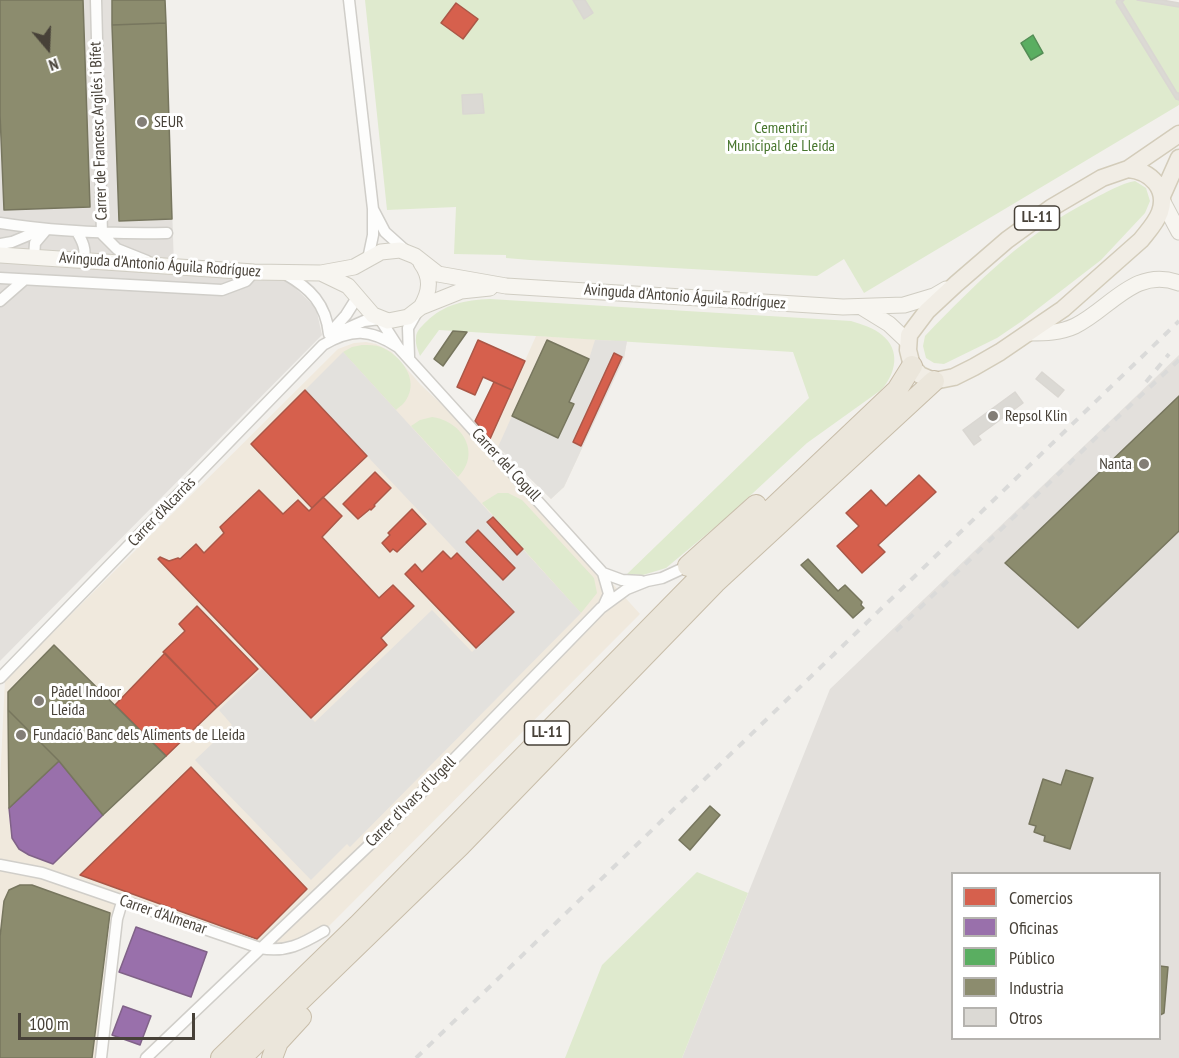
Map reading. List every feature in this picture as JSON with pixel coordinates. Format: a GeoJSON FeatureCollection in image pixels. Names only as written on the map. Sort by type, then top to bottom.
{"type":"FeatureCollection","features":[{"type":"Feature","properties":{"kind":"highway","name":"LL-11"},"geometry":{"type":"LineString","coordinates":[[221,1058],[358,925],[702,575],[897,390],[912,366]]}},
{"type":"Feature","properties":{"kind":"highway","name":"LL-11"},"geometry":{"type":"LineString","coordinates":[[241,1058],[460,846],[716,583],[934,381]]}},
{"type":"Feature","properties":{"kind":"highway"},"geometry":{"type":"LineString","coordinates":[[688,566],[807,460],[875,409]]}},
{"type":"Feature","properties":{"kind":"highway"},"geometry":{"type":"LineString","coordinates":[[272,1058],[278,1042],[323,994],[331,971]]}},
{"type":"Feature","properties":{"kind":"main road","name":"LL-11"},"geometry":{"type":"LineString","coordinates":[[907,341],[914,326],[927,311],[1006,240],[1051,208],[1102,178],[1128,169],[1179,134]]}},
{"type":"Feature","properties":{"kind":"main road","name":"LL-11"},"geometry":{"type":"LineString","coordinates":[[934,381],[954,377],[964,372],[1029,333],[1089,287],[1141,240],[1152,227],[1160,212],[1162,198],[1179,158]]}},
{"type":"Feature","properties":{"kind":"main road"},"geometry":{"type":"LineString","coordinates":[[1128,169],[1144,172],[1151,177],[1160,188],[1162,198]]}},
{"type":"Feature","properties":{"kind":"main road"},"geometry":{"type":"LineString","coordinates":[[907,341],[912,366],[920,375],[934,381]]}},
{"type":"Feature","properties":{"kind":"street","name":"Carrer de Francesc Argilés i Bifet"},"geometry":{"type":"LineString","coordinates":[[96,0],[102,234],[117,249],[156,265]]}},
{"type":"Feature","properties":{"kind":"street"},"geometry":{"type":"LineString","coordinates":[[349,0],[373,209],[373,235],[368,260],[361,270],[358,282],[358,296]]}},
{"type":"Feature","properties":{"kind":"street"},"geometry":{"type":"LineString","coordinates":[[1162,198],[1179,232]]}},
{"type":"Feature","properties":{"kind":"street"},"geometry":{"type":"LineString","coordinates":[[373,209],[385,232],[414,257],[425,269],[429,279],[429,289],[408,328],[409,357]]}},
{"type":"Feature","properties":{"kind":"street"},"geometry":{"type":"LineString","coordinates":[[0,223],[44,230],[102,234],[167,233]]}},
{"type":"Feature","properties":{"kind":"street"},"geometry":{"type":"LineString","coordinates":[[0,244],[44,230]]}},
{"type":"Feature","properties":{"kind":"street"},"geometry":{"type":"LineString","coordinates":[[34,257],[35,243],[44,230]]}},
{"type":"Feature","properties":{"kind":"street"},"geometry":{"type":"LineString","coordinates":[[77,232],[83,242],[84,260]]}},
{"type":"Feature","properties":{"kind":"street","name":"Avinguda d'Antonio Águila Rodríguez"},"geometry":{"type":"LineString","coordinates":[[0,255],[254,272],[321,273],[354,267],[374,255],[390,250],[414,257],[438,274],[506,286],[863,308],[919,302],[956,284]]}},
{"type":"Feature","properties":{"kind":"street"},"geometry":{"type":"LineString","coordinates":[[0,278],[222,290],[246,281],[254,272]]}},
{"type":"Feature","properties":{"kind":"street"},"geometry":{"type":"LineString","coordinates":[[283,272],[314,294],[327,316],[327,340],[355,332],[369,333],[386,339],[398,347]]}},
{"type":"Feature","properties":{"kind":"street","name":"Avinguda d'Antonio Águila Rodríguez"},"geometry":{"type":"LineString","coordinates":[[321,273],[348,286],[380,319],[388,321],[408,317],[419,309],[461,291],[506,286]]}},
{"type":"Feature","properties":{"kind":"street"},"geometry":{"type":"LineString","coordinates":[[1029,333],[1053,332],[1076,326],[1139,282],[1159,279],[1179,284]]}},
{"type":"Feature","properties":{"kind":"street"},"geometry":{"type":"LineString","coordinates":[[0,301],[24,280]]}},
{"type":"Feature","properties":{"kind":"street","name":"Carrer d'Alcarràs"},"geometry":{"type":"LineString","coordinates":[[0,678],[327,340],[358,296]]}},
{"type":"Feature","properties":{"kind":"street","name":"Avinguda d'Antonio Águila Rodríguez"},"geometry":{"type":"LineString","coordinates":[[863,308],[889,324],[907,341]]}},
{"type":"Feature","properties":{"kind":"street","name":"Carrer d'Alcarràs"},"geometry":{"type":"LineString","coordinates":[[327,340],[350,326],[380,319]]}},
{"type":"Feature","properties":{"kind":"street","name":"Carrer del Cogull"},"geometry":{"type":"LineString","coordinates":[[380,319],[398,347],[603,573]]}},
{"type":"Feature","properties":{"kind":"street","name":"Carrer d'Ivars d'Urgell"},"geometry":{"type":"LineString","coordinates":[[146,1058],[385,830],[602,608],[627,589],[662,578],[688,566]]}},
{"type":"Feature","properties":{"kind":"street"},"geometry":{"type":"LineString","coordinates":[[603,573],[622,580],[647,581]]}},
{"type":"Feature","properties":{"kind":"street"},"geometry":{"type":"LineString","coordinates":[[602,608],[609,594],[603,573]]}},
{"type":"Feature","properties":{"kind":"street","name":"Carrer d'Almenar"},"geometry":{"type":"LineString","coordinates":[[0,865],[42,873],[260,948],[285,950],[297,947],[324,931]]}},
{"type":"Feature","properties":{"kind":"street"},"geometry":{"type":"LineString","coordinates":[[101,1058],[117,919],[122,902]]}},
{"type":"Feature","properties":{"kind":"shaded area"},"geometry":{"type":"Polygon","coordinates":[[[0,0],[165,0],[174,266],[288,281],[316,308],[322,335],[0,661],[0,0]]]}},
{"type":"Feature","properties":{"kind":"shaded area"},"geometry":{"type":"Polygon","coordinates":[[[536,336],[627,341],[624,358],[564,487],[551,499],[490,439],[536,336]],[[547,340],[512,416],[559,437],[574,404],[569,402],[547,340]]]}},
{"type":"Feature","properties":{"kind":"shaded area"},"geometry":{"type":"Polygon","coordinates":[[[595,340],[627,341],[624,358],[564,487],[551,499],[498,447],[512,416],[559,437],[574,404],[569,402],[589,359],[595,340]]]}},
{"type":"Feature","properties":{"kind":"shaded area"},"geometry":{"type":"Polygon","coordinates":[[[366,342],[392,352],[421,385],[498,457],[640,614],[324,931],[285,950],[122,904],[104,1058],[0,1058],[0,782],[5,680],[338,349],[354,343],[366,342]]]}},
{"type":"Feature","properties":{"kind":"shaded area"},"geometry":{"type":"Polygon","coordinates":[[[343,352],[581,613],[350,847],[347,844],[311,880],[195,760],[232,725],[219,710],[263,668],[315,722],[432,610],[472,652],[514,612],[305,390],[343,352]]]}},
{"type":"Feature","properties":{"kind":"shaded area"},"geometry":{"type":"Polygon","coordinates":[[[1179,355],[1179,1058],[682,1058],[830,689],[1179,355]]]}},
{"type":"Feature","properties":{"kind":"green space","name":"Cementiri Municipal de Lleida"},"geometry":{"type":"Polygon","coordinates":[[[365,0],[1162,0],[1179,3],[1179,105],[864,293],[844,259],[817,276],[530,260],[506,258],[506,255],[454,254],[456,207],[387,210],[365,0]]]}},
{"type":"Feature","properties":{"kind":"green space"},"geometry":{"type":"Polygon","coordinates":[[[1135,181],[1146,188],[1150,201],[1145,213],[1101,260],[997,338],[944,364],[934,363],[926,358],[923,346],[925,336],[1003,260],[1069,212],[1114,188],[1135,181]]]}},
{"type":"Feature","properties":{"kind":"green space"},"geometry":{"type":"Polygon","coordinates":[[[490,299],[851,321],[871,328],[888,341],[894,355],[893,370],[881,390],[807,443],[726,518],[666,568],[643,575],[627,574],[809,398],[793,352],[439,330],[420,356],[416,342],[417,333],[433,316],[455,304],[490,299]]]}},
{"type":"Feature","properties":{"kind":"green space"},"geometry":{"type":"Polygon","coordinates":[[[362,345],[381,347],[395,356],[406,369],[411,384],[410,392],[396,410],[343,352],[362,345]]]}},
{"type":"Feature","properties":{"kind":"green space"},"geometry":{"type":"Polygon","coordinates":[[[432,417],[452,425],[460,431],[465,440],[468,458],[465,468],[458,477],[411,426],[420,420],[432,417]]]}},
{"type":"Feature","properties":{"kind":"green space"},"geometry":{"type":"Polygon","coordinates":[[[498,493],[508,493],[522,500],[594,578],[597,593],[581,613],[482,503],[498,493]]]}},
{"type":"Feature","properties":{"kind":"green space"},"geometry":{"type":"Polygon","coordinates":[[[697,872],[748,893],[682,1058],[565,1058],[602,965],[697,872]]]}},
{"type":"Feature","properties":{"kind":"building: Comercios"},"geometry":{"type":"Polygon","coordinates":[[[456,3],[478,19],[463,39],[441,23],[456,3]]]}},
{"type":"Feature","properties":{"kind":"building: Comercios"},"geometry":{"type":"Polygon","coordinates":[[[478,340],[525,361],[512,390],[483,377],[475,395],[457,387],[478,340]]]}},
{"type":"Feature","properties":{"kind":"building: Comercios"},"geometry":{"type":"Polygon","coordinates":[[[614,353],[622,357],[581,446],[573,442],[614,353]]]}},
{"type":"Feature","properties":{"kind":"building: Comercios"},"geometry":{"type":"Polygon","coordinates":[[[494,382],[512,390],[490,439],[475,421],[494,382]]]}},
{"type":"Feature","properties":{"kind":"building: Comercios"},"geometry":{"type":"Polygon","coordinates":[[[305,390],[367,456],[312,508],[251,444],[305,390]]]}},
{"type":"Feature","properties":{"kind":"building: Comercios"},"geometry":{"type":"Polygon","coordinates":[[[375,472],[391,488],[371,510],[358,519],[343,504],[375,472]]]}},
{"type":"Feature","properties":{"kind":"building: Comercios"},"geometry":{"type":"Polygon","coordinates":[[[919,475],[936,492],[878,545],[885,552],[862,573],[837,546],[859,526],[846,513],[871,490],[886,506],[919,475]]]}},
{"type":"Feature","properties":{"kind":"building: Comercios"},"geometry":{"type":"Polygon","coordinates":[[[259,490],[283,514],[298,500],[309,511],[323,497],[342,516],[322,537],[379,598],[393,585],[414,606],[381,638],[387,645],[311,718],[158,559],[160,557],[169,561],[180,559],[196,544],[204,553],[224,533],[220,527],[259,490]]]}},
{"type":"Feature","properties":{"kind":"building: Comercios"},"geometry":{"type":"Polygon","coordinates":[[[412,509],[426,524],[397,552],[393,549],[390,552],[382,543],[390,535],[388,533],[412,509]]]}},
{"type":"Feature","properties":{"kind":"building: Comercios"},"geometry":{"type":"Polygon","coordinates":[[[493,517],[523,549],[517,555],[487,522],[493,517]]]}},
{"type":"Feature","properties":{"kind":"building: Comercios"},"geometry":{"type":"Polygon","coordinates":[[[478,530],[515,568],[503,580],[466,542],[478,530]]]}},
{"type":"Feature","properties":{"kind":"building: Comercios"},"geometry":{"type":"Polygon","coordinates":[[[443,551],[451,559],[457,553],[514,612],[476,648],[405,574],[415,564],[422,572],[443,551]]]}},
{"type":"Feature","properties":{"kind":"building: Comercios"},"geometry":{"type":"Polygon","coordinates":[[[197,606],[258,669],[217,707],[163,652],[185,631],[179,624],[197,606]]]}},
{"type":"Feature","properties":{"kind":"building: Comercios"},"geometry":{"type":"Polygon","coordinates":[[[165,653],[217,707],[166,756],[115,705],[165,653]]]}},
{"type":"Feature","properties":{"kind":"building: Comercios"},"geometry":{"type":"Polygon","coordinates":[[[191,767],[307,889],[257,939],[80,875],[191,767]]]}},
{"type":"Feature","properties":{"kind":"building: Oficinas"},"geometry":{"type":"Polygon","coordinates":[[[59,761],[103,815],[53,864],[19,849],[12,838],[9,808],[59,761]]]}},
{"type":"Feature","properties":{"kind":"building: Oficinas"},"geometry":{"type":"Polygon","coordinates":[[[136,927],[207,952],[191,997],[119,972],[136,927]]]}},
{"type":"Feature","properties":{"kind":"building: Oficinas"},"geometry":{"type":"Polygon","coordinates":[[[123,1006],[151,1016],[140,1045],[112,1035],[123,1006]]]}},
{"type":"Feature","properties":{"kind":"building: Público"},"geometry":{"type":"Polygon","coordinates":[[[1033,35],[1043,53],[1031,60],[1021,43],[1033,35]]]}},
{"type":"Feature","properties":{"kind":"building: Industria"},"geometry":{"type":"Polygon","coordinates":[[[0,0],[83,0],[90,207],[4,210],[0,114],[0,0]]]}},
{"type":"Feature","properties":{"kind":"building: Industria"},"geometry":{"type":"Polygon","coordinates":[[[112,0],[165,0],[166,23],[112,25],[112,0]]]}},
{"type":"Feature","properties":{"kind":"building: Industria","name":"SEUR"},"geometry":{"type":"Polygon","coordinates":[[[166,23],[172,219],[119,221],[112,25],[166,23]]]}},
{"type":"Feature","properties":{"kind":"building: Industria"},"geometry":{"type":"Polygon","coordinates":[[[453,331],[467,332],[443,366],[434,359],[453,331]]]}},
{"type":"Feature","properties":{"kind":"building: Industria"},"geometry":{"type":"Polygon","coordinates":[[[547,340],[589,359],[569,402],[574,404],[558,438],[512,416],[547,340]]]}},
{"type":"Feature","properties":{"kind":"building: Industria","name":"Nanta"},"geometry":{"type":"Polygon","coordinates":[[[1179,396],[1179,531],[1078,628],[1005,563],[1179,396]]]}},
{"type":"Feature","properties":{"kind":"building: Industria"},"geometry":{"type":"Polygon","coordinates":[[[808,559],[838,591],[845,585],[862,602],[861,605],[864,608],[853,618],[801,565],[808,559]]]}},
{"type":"Feature","properties":{"kind":"building: Industria"},"geometry":{"type":"Polygon","coordinates":[[[54,645],[166,756],[103,815],[59,761],[8,710],[8,692],[54,645]]]}},
{"type":"Feature","properties":{"kind":"building: Industria","name":"Fundació Banc dels Aliments de Lleida"},"geometry":{"type":"Polygon","coordinates":[[[8,710],[59,761],[9,808],[8,710]]]}},
{"type":"Feature","properties":{"kind":"building: Industria"},"geometry":{"type":"Polygon","coordinates":[[[1066,770],[1093,778],[1070,849],[1044,841],[1045,836],[1034,832],[1036,826],[1029,824],[1043,779],[1061,785],[1066,770]]]}},
{"type":"Feature","properties":{"kind":"building: Industria"},"geometry":{"type":"Polygon","coordinates":[[[710,806],[720,815],[690,850],[679,840],[710,806]]]}},
{"type":"Feature","properties":{"kind":"building: Industria"},"geometry":{"type":"Polygon","coordinates":[[[20,885],[32,885],[110,913],[92,1058],[0,1058],[0,937],[4,901],[9,890],[20,885]]]}},
{"type":"Feature","properties":{"kind":"building: Industria"},"geometry":{"type":"Polygon","coordinates":[[[1161,966],[1168,967],[1164,1013],[1161,1014],[1161,966]]]}},
{"type":"Feature","properties":{"kind":"building: Otros"},"geometry":{"type":"Polygon","coordinates":[[[573,0],[585,0],[593,13],[584,19],[573,0]]]}},
{"type":"Feature","properties":{"kind":"building: Otros"},"geometry":{"type":"Polygon","coordinates":[[[1124,0],[1122,2],[1179,93],[1179,100],[1176,99],[1116,2],[1124,0]]]}},
{"type":"Feature","properties":{"kind":"building: Otros"},"geometry":{"type":"Polygon","coordinates":[[[1137,0],[1162,0],[1179,3],[1179,7],[1137,0]]]}},
{"type":"Feature","properties":{"kind":"building: Otros"},"geometry":{"type":"Polygon","coordinates":[[[482,94],[484,113],[463,114],[462,95],[482,94]]]}},
{"type":"Feature","properties":{"kind":"building: Otros"},"geometry":{"type":"Polygon","coordinates":[[[1042,372],[1064,390],[1058,397],[1036,379],[1042,372]]]}},
{"type":"Feature","properties":{"kind":"building: Otros","name":"Repsol Klin"},"geometry":{"type":"Polygon","coordinates":[[[1015,392],[1023,403],[978,436],[981,440],[974,445],[963,430],[1015,392]]]}},
{"type":"Feature","properties":{"kind":"railway"},"geometry":{"type":"LineString","coordinates":[[416,1058],[1179,321]]}},
{"type":"Feature","properties":{"kind":"railway"},"geometry":{"type":"LineString","coordinates":[[1146,382],[1169,354]]}},
{"type":"Feature","properties":{"kind":"railway"},"geometry":{"type":"LineString","coordinates":[[896,631],[1179,360]]}},
{"type":"Feature","properties":{"kind":"place","name":"SEUR"},"geometry":{"type":"Point","coordinates":[142,122]}},
{"type":"Feature","properties":{"kind":"place","name":"Repsol Klin"},"geometry":{"type":"Point","coordinates":[993,416]}},
{"type":"Feature","properties":{"kind":"place","name":"Nanta"},"geometry":{"type":"Point","coordinates":[1144,464]}},
{"type":"Feature","properties":{"kind":"place","name":"Pàdel Indoor Lleida"},"geometry":{"type":"Point","coordinates":[39,701]}},
{"type":"Feature","properties":{"kind":"place","name":"Fundació Banc dels Aliments de Lleida"},"geometry":{"type":"Point","coordinates":[21,735]}}]}
